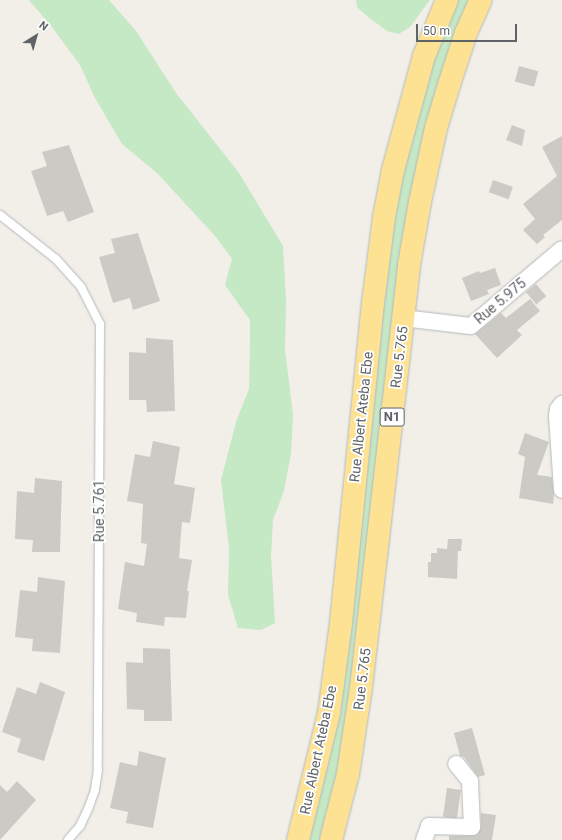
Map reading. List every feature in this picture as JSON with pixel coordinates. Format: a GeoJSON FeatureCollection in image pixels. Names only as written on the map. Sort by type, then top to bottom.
{"type":"FeatureCollection","features":[{"type":"Feature","properties":{"kind":"highway","name":"Rue Albert Ateba Ebe"},"geometry":{"type":"LineString","coordinates":[[298,840],[329,713],[341,623],[369,340],[384,217],[393,170],[424,56],[447,0]]}},
{"type":"Feature","properties":{"kind":"highway","name":"Rue 5.765"},"geometry":{"type":"LineString","coordinates":[[331,840],[348,774],[361,688],[403,318],[420,202],[436,128],[466,33],[481,0]]}},
{"type":"Feature","properties":{"kind":"street","name":"Rue 5.975"},"geometry":{"type":"LineString","coordinates":[[403,318],[471,326],[562,249]]}},
{"type":"Feature","properties":{"kind":"street"},"geometry":{"type":"LineString","coordinates":[[562,404],[558,410],[557,416],[562,490]]}},
{"type":"Feature","properties":{"kind":"street"},"geometry":{"type":"LineString","coordinates":[[424,840],[429,826],[472,827],[470,781],[456,764]]}},
{"type":"Feature","properties":{"kind":"lane","name":"Rue 5.761"},"geometry":{"type":"LineString","coordinates":[[0,214],[56,259],[81,287],[100,324],[98,770],[95,790],[88,809],[80,826],[68,840]]}},
{"type":"Feature","properties":{"kind":"green space"},"geometry":{"type":"Polygon","coordinates":[[[29,0],[109,0],[136,31],[176,93],[239,173],[283,246],[286,300],[285,350],[293,415],[291,453],[284,491],[273,520],[271,556],[275,623],[261,630],[238,628],[228,595],[229,548],[221,480],[236,422],[249,389],[250,345],[250,320],[225,285],[232,259],[216,237],[158,174],[122,144],[95,98],[80,65],[52,27],[29,0]]]}},
{"type":"Feature","properties":{"kind":"green space"},"geometry":{"type":"Polygon","coordinates":[[[356,0],[430,0],[410,27],[399,34],[387,31],[367,16],[357,7],[356,0]]]}},
{"type":"Feature","properties":{"kind":"green space"},"geometry":{"type":"Polygon","coordinates":[[[455,0],[471,0],[439,89],[342,767],[321,840],[306,840],[328,762],[346,652],[387,255],[401,182],[425,86],[455,0]]]}},
{"type":"Feature","properties":{"kind":"building"},"geometry":{"type":"Polygon","coordinates":[[[519,66],[538,71],[534,87],[515,81],[519,66]]]}},
{"type":"Feature","properties":{"kind":"building"},"geometry":{"type":"Polygon","coordinates":[[[512,125],[525,130],[522,146],[506,140],[512,125]]]}},
{"type":"Feature","properties":{"kind":"building"},"geometry":{"type":"Polygon","coordinates":[[[562,136],[562,220],[543,235],[545,237],[537,244],[523,230],[535,219],[523,204],[557,176],[542,147],[562,136]]]}},
{"type":"Feature","properties":{"kind":"building"},"geometry":{"type":"Polygon","coordinates":[[[69,145],[94,212],[68,222],[63,211],[47,216],[31,171],[47,166],[42,152],[69,145]]]}},
{"type":"Feature","properties":{"kind":"building"},"geometry":{"type":"Polygon","coordinates":[[[493,180],[513,187],[509,199],[489,192],[493,180]]]}},
{"type":"Feature","properties":{"kind":"building"},"geometry":{"type":"Polygon","coordinates":[[[138,233],[160,301],[133,310],[130,298],[113,303],[99,257],[115,253],[111,239],[138,233]]]}},
{"type":"Feature","properties":{"kind":"building"},"geometry":{"type":"Polygon","coordinates":[[[495,268],[501,285],[487,290],[489,294],[471,301],[462,278],[479,271],[480,273],[495,268]]]}},
{"type":"Feature","properties":{"kind":"building"},"geometry":{"type":"Polygon","coordinates":[[[536,284],[546,296],[536,305],[526,292],[536,284]]]}},
{"type":"Feature","properties":{"kind":"building"},"geometry":{"type":"Polygon","coordinates":[[[530,299],[540,311],[517,330],[522,335],[497,358],[475,334],[501,313],[506,318],[530,299]]]}},
{"type":"Feature","properties":{"kind":"building"},"geometry":{"type":"Polygon","coordinates":[[[146,338],[173,340],[175,411],[147,412],[146,400],[129,400],[129,352],[146,353],[146,338]]]}},
{"type":"Feature","properties":{"kind":"building"},"geometry":{"type":"Polygon","coordinates":[[[525,433],[549,442],[537,475],[552,477],[554,495],[553,504],[519,498],[525,457],[518,454],[525,433]]]}},
{"type":"Feature","properties":{"kind":"building"},"geometry":{"type":"Polygon","coordinates":[[[153,441],[180,447],[174,484],[195,488],[190,523],[182,522],[179,558],[192,560],[187,591],[189,591],[186,618],[165,617],[164,626],[136,622],[137,613],[118,609],[125,562],[144,566],[147,544],[141,543],[143,504],[127,501],[135,454],[150,457],[153,441]]]}},
{"type":"Feature","properties":{"kind":"building"},"geometry":{"type":"Polygon","coordinates":[[[35,478],[62,481],[60,552],[32,552],[33,540],[15,539],[17,491],[34,493],[35,478]]]}},
{"type":"Feature","properties":{"kind":"building"},"geometry":{"type":"Polygon","coordinates":[[[448,539],[462,539],[461,551],[458,551],[457,579],[428,577],[428,562],[431,562],[431,553],[437,553],[437,548],[447,549],[448,539]]]}},
{"type":"Feature","properties":{"kind":"building"},"geometry":{"type":"Polygon","coordinates":[[[38,577],[65,581],[60,653],[32,651],[33,639],[15,637],[20,590],[37,592],[38,577]]]}},
{"type":"Feature","properties":{"kind":"building"},"geometry":{"type":"Polygon","coordinates":[[[143,648],[170,649],[172,721],[144,721],[144,710],[127,709],[126,662],[143,663],[143,648]]]}},
{"type":"Feature","properties":{"kind":"building"},"geometry":{"type":"Polygon","coordinates":[[[40,682],[65,692],[44,761],[17,752],[21,739],[2,732],[17,687],[36,694],[40,682]]]}},
{"type":"Feature","properties":{"kind":"building"},"geometry":{"type":"Polygon","coordinates":[[[472,728],[485,775],[478,777],[464,757],[460,756],[454,733],[472,728]]]}},
{"type":"Feature","properties":{"kind":"building"},"geometry":{"type":"Polygon","coordinates":[[[139,751],[166,758],[153,828],[126,823],[128,812],[110,808],[120,762],[137,766],[139,751]]]}},
{"type":"Feature","properties":{"kind":"building"},"geometry":{"type":"Polygon","coordinates":[[[17,781],[36,800],[0,840],[0,785],[7,792],[17,781]]]}},
{"type":"Feature","properties":{"kind":"building"},"geometry":{"type":"Polygon","coordinates":[[[447,788],[461,790],[457,819],[443,817],[447,788]]]}},
{"type":"Feature","properties":{"kind":"building"},"geometry":{"type":"Polygon","coordinates":[[[481,813],[496,815],[492,840],[449,840],[449,836],[477,835],[481,827],[481,813]]]}}]}
